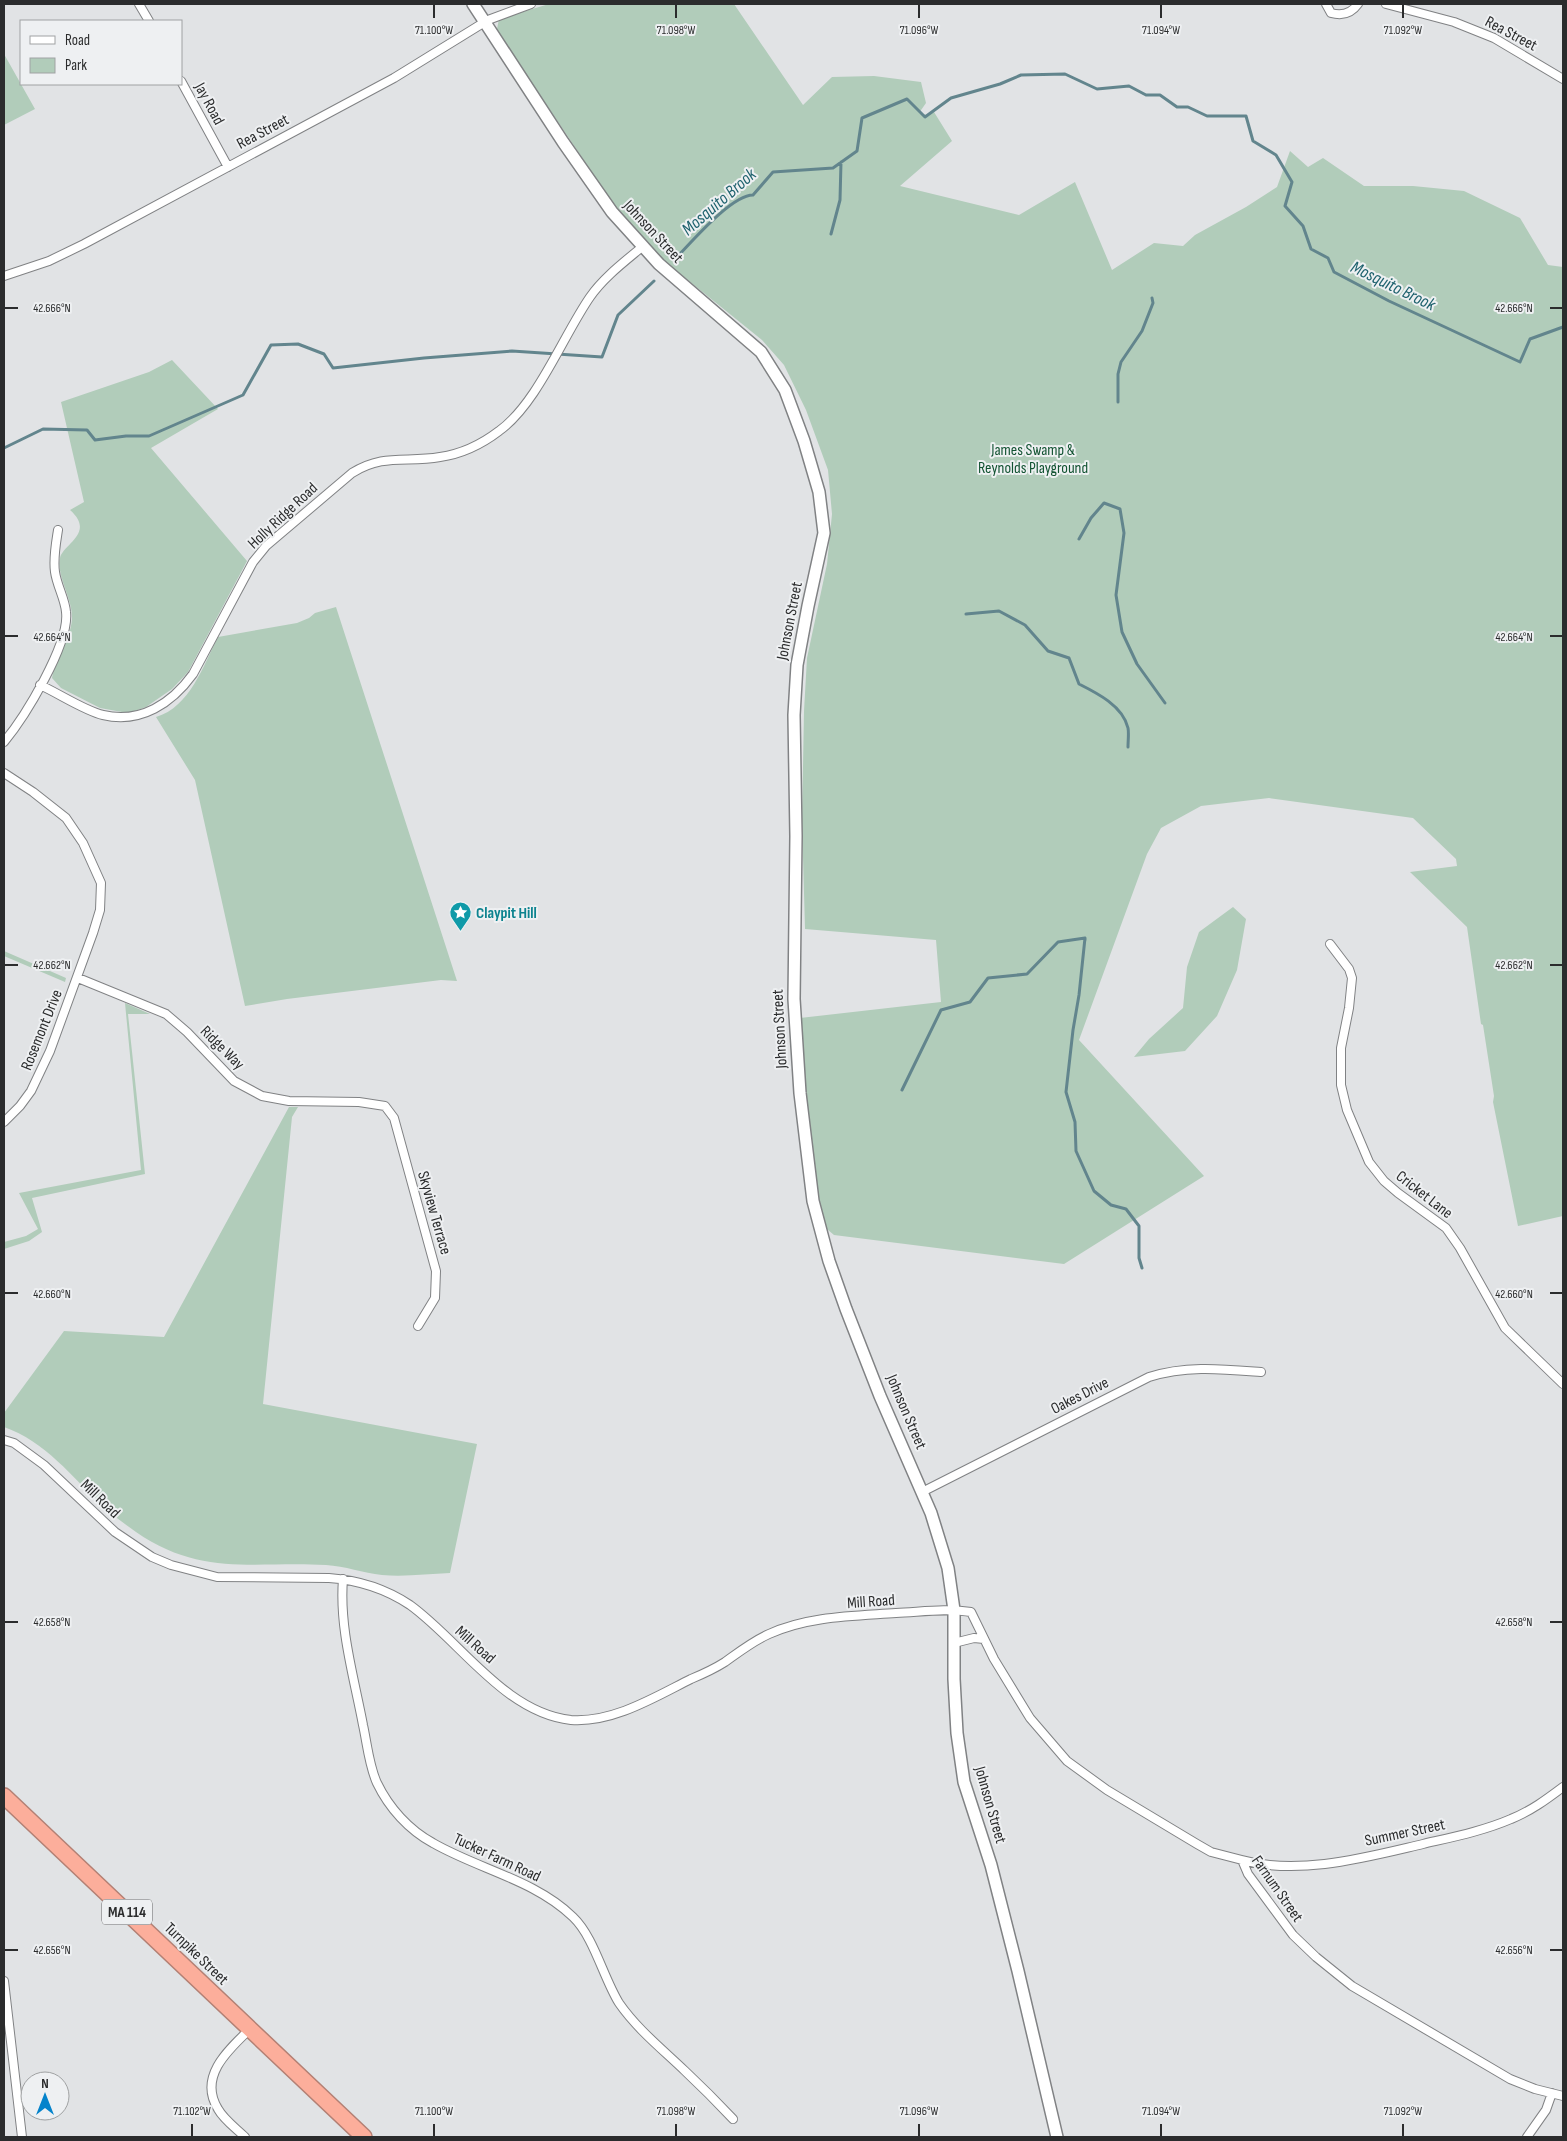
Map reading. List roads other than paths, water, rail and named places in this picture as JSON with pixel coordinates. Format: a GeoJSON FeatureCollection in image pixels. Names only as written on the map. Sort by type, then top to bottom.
{"type":"FeatureCollection","features":[{"type":"Feature","properties":{"kind":"highway","name":"Turnpike Street"},"geometry":{"type":"LineString","coordinates":[[4,1796],[364,2137]]}},
{"type":"Feature","properties":{"kind":"street"},"geometry":{"type":"LineString","coordinates":[[139,4],[148,20]]}},
{"type":"Feature","properties":{"kind":"street","name":"Johnson Street"},"geometry":{"type":"LineString","coordinates":[[472,4],[587,179],[642,247],[674,278],[762,352],[785,390],[804,441],[819,492],[824,533],[797,665],[794,715],[796,836],[794,999],[800,1093],[812,1201],[829,1261],[880,1396],[931,1513],[948,1568],[954,1610],[957,1733],[964,1782],[990,1865],[1016,1961],[1057,2137]]}},
{"type":"Feature","properties":{"kind":"street","name":"Rea Street"},"geometry":{"type":"LineString","coordinates":[[4,276],[49,261],[175,196],[394,78],[499,15],[531,4]]}},
{"type":"Feature","properties":{"kind":"street"},"geometry":{"type":"LineString","coordinates":[[1326,4],[1331,13],[1339,15],[1350,12],[1358,4]]}},
{"type":"Feature","properties":{"kind":"street","name":"Rea Street"},"geometry":{"type":"LineString","coordinates":[[1386,4],[1454,22],[1494,38],[1563,79]]}},
{"type":"Feature","properties":{"kind":"street","name":"Jay Road"},"geometry":{"type":"LineString","coordinates":[[182,83],[228,167]]}},
{"type":"Feature","properties":{"kind":"street","name":"Holly Ridge Road"},"geometry":{"type":"LineString","coordinates":[[40,685],[102,715],[132,717],[159,707],[179,691],[193,674],[242,580],[266,546],[352,473],[363,466],[387,459],[440,457],[468,449],[501,430],[523,406],[591,295],[642,247]]}},
{"type":"Feature","properties":{"kind":"street"},"geometry":{"type":"LineString","coordinates":[[4,742],[18,724],[55,658],[65,627],[66,613],[55,571],[58,530]]}},
{"type":"Feature","properties":{"kind":"street","name":"Rosemont Drive"},"geometry":{"type":"LineString","coordinates":[[4,774],[33,792],[66,818],[77,831],[101,883],[100,910],[78,978],[40,1074],[20,1106],[4,1122]]}},
{"type":"Feature","properties":{"kind":"street","name":"Cricket Lane"},"geometry":{"type":"LineString","coordinates":[[1330,944],[1349,969],[1352,978],[1349,1008],[1341,1048],[1341,1084],[1347,1110],[1369,1162],[1384,1181],[1446,1228],[1460,1248],[1505,1328],[1563,1384]]}},
{"type":"Feature","properties":{"kind":"street","name":"Ridge Way"},"geometry":{"type":"LineString","coordinates":[[78,978],[166,1014],[187,1032],[234,1081],[262,1096],[289,1101],[360,1102],[385,1106]]}},
{"type":"Feature","properties":{"kind":"street","name":"Skyview Terrace"},"geometry":{"type":"LineString","coordinates":[[385,1106],[394,1118],[436,1271],[435,1298],[418,1326]]}},
{"type":"Feature","properties":{"kind":"street","name":"Oakes Drive"},"geometry":{"type":"LineString","coordinates":[[922,1492],[1149,1377],[1165,1372],[1203,1368],[1261,1372]]}},
{"type":"Feature","properties":{"kind":"street","name":"Mill Road"},"geometry":{"type":"LineString","coordinates":[[4,1440],[26,1451],[50,1470],[87,1508],[115,1532],[146,1553],[171,1565],[217,1577],[279,1576],[343,1579],[382,1590],[409,1604],[490,1677],[520,1700],[540,1712],[571,1720],[603,1717],[668,1692],[707,1673],[769,1634],[789,1626],[827,1619],[954,1610]]}},
{"type":"Feature","properties":{"kind":"street","name":"Tucker Farm Road"},"geometry":{"type":"LineString","coordinates":[[343,1579],[342,1609],[345,1636],[366,1741],[376,1782],[388,1803],[402,1820],[431,1842],[544,1895],[561,1906],[575,1919],[584,1933],[604,1976],[620,2004],[646,2035],[712,2097],[732,2119]]}},
{"type":"Feature","properties":{"kind":"street","name":"Farnum Street"},"geometry":{"type":"LineString","coordinates":[[954,1610],[971,1612],[1007,1682],[1030,1718],[1067,1761],[1107,1790],[1211,1852],[1242,1860],[1248,1874],[1293,1935],[1352,1986],[1510,2079],[1563,2096]]}},
{"type":"Feature","properties":{"kind":"street"},"geometry":{"type":"LineString","coordinates":[[954,1643],[968,1639],[984,1639]]}},
{"type":"Feature","properties":{"kind":"street","name":"Summer Street"},"geometry":{"type":"LineString","coordinates":[[1242,1860],[1274,1866],[1324,1864],[1470,1834],[1511,1820],[1537,1806],[1563,1787]]}},
{"type":"Feature","properties":{"kind":"street"},"geometry":{"type":"LineString","coordinates":[[4,1981],[22,2137]]}},
{"type":"Feature","properties":{"kind":"street"},"geometry":{"type":"LineString","coordinates":[[245,2137],[218,2111],[212,2092],[212,2082],[220,2060],[249,2030]]}},
{"type":"Feature","properties":{"kind":"street"},"geometry":{"type":"LineString","coordinates":[[4,2052],[12,2050]]}},
{"type":"Feature","properties":{"kind":"street"},"geometry":{"type":"LineString","coordinates":[[1527,2137],[1546,2110],[1552,2093]]}},
{"type":"Feature","properties":{"kind":"waterway","name":"Mosquito Brook"},"geometry":{"type":"LineString","coordinates":[[674,260],[723,211],[744,197],[753,195],[773,172],[833,168],[857,151],[862,118],[907,99],[925,117],[951,98],[1000,84],[1021,75],[1065,74],[1097,89],[1129,86],[1146,95],[1160,95],[1177,107],[1188,107],[1207,116],[1246,116],[1253,141],[1276,155],[1292,182],[1285,206],[1303,226],[1311,249],[1328,258],[1334,272],[1389,301],[1520,362],[1530,339],[1563,327]]}},
{"type":"Feature","properties":{"kind":"waterway"},"geometry":{"type":"LineString","coordinates":[[831,234],[840,200],[841,162]]}},
{"type":"Feature","properties":{"kind":"waterway","name":"Mosquito Brook"},"geometry":{"type":"LineString","coordinates":[[4,448],[43,429],[87,430],[95,440],[126,436],[149,436],[243,395],[271,345],[298,344],[324,354],[333,368],[512,351],[602,357],[618,315],[654,281]]}},
{"type":"Feature","properties":{"kind":"waterway"},"geometry":{"type":"LineString","coordinates":[[1118,402],[1118,374],[1121,362],[1142,331],[1153,303],[1152,298]]}},
{"type":"Feature","properties":{"kind":"waterway"},"geometry":{"type":"LineString","coordinates":[[1079,539],[1091,518],[1104,503],[1120,509],[1124,533],[1116,595],[1122,632],[1137,664],[1165,703]]}},
{"type":"Feature","properties":{"kind":"waterway"},"geometry":{"type":"LineString","coordinates":[[966,614],[999,611],[1025,625],[1048,651],[1069,658],[1079,684],[1108,701],[1121,713],[1128,728],[1128,747]]}},
{"type":"Feature","properties":{"kind":"waterway"},"geometry":{"type":"LineString","coordinates":[[1085,940],[1085,938],[1066,1092],[1075,1122],[1076,1151],[1094,1191],[1111,1205],[1126,1209],[1139,1226],[1139,1258],[1142,1268]]}},
{"type":"Feature","properties":{"kind":"waterway"},"geometry":{"type":"LineString","coordinates":[[902,1090],[941,1010],[970,1002],[988,978],[1027,974],[1058,942],[1085,938]]}},
{"type":"Feature","properties":{"kind":"place","name":"Claypit Hill"},"geometry":{"type":"Point","coordinates":[460,932]}},
{"type":"Feature","properties":{"kind":"park label","name":"James Swamp & Reynolds Playground"},"geometry":{"type":"Point","coordinates":[1033,459]}}]}
